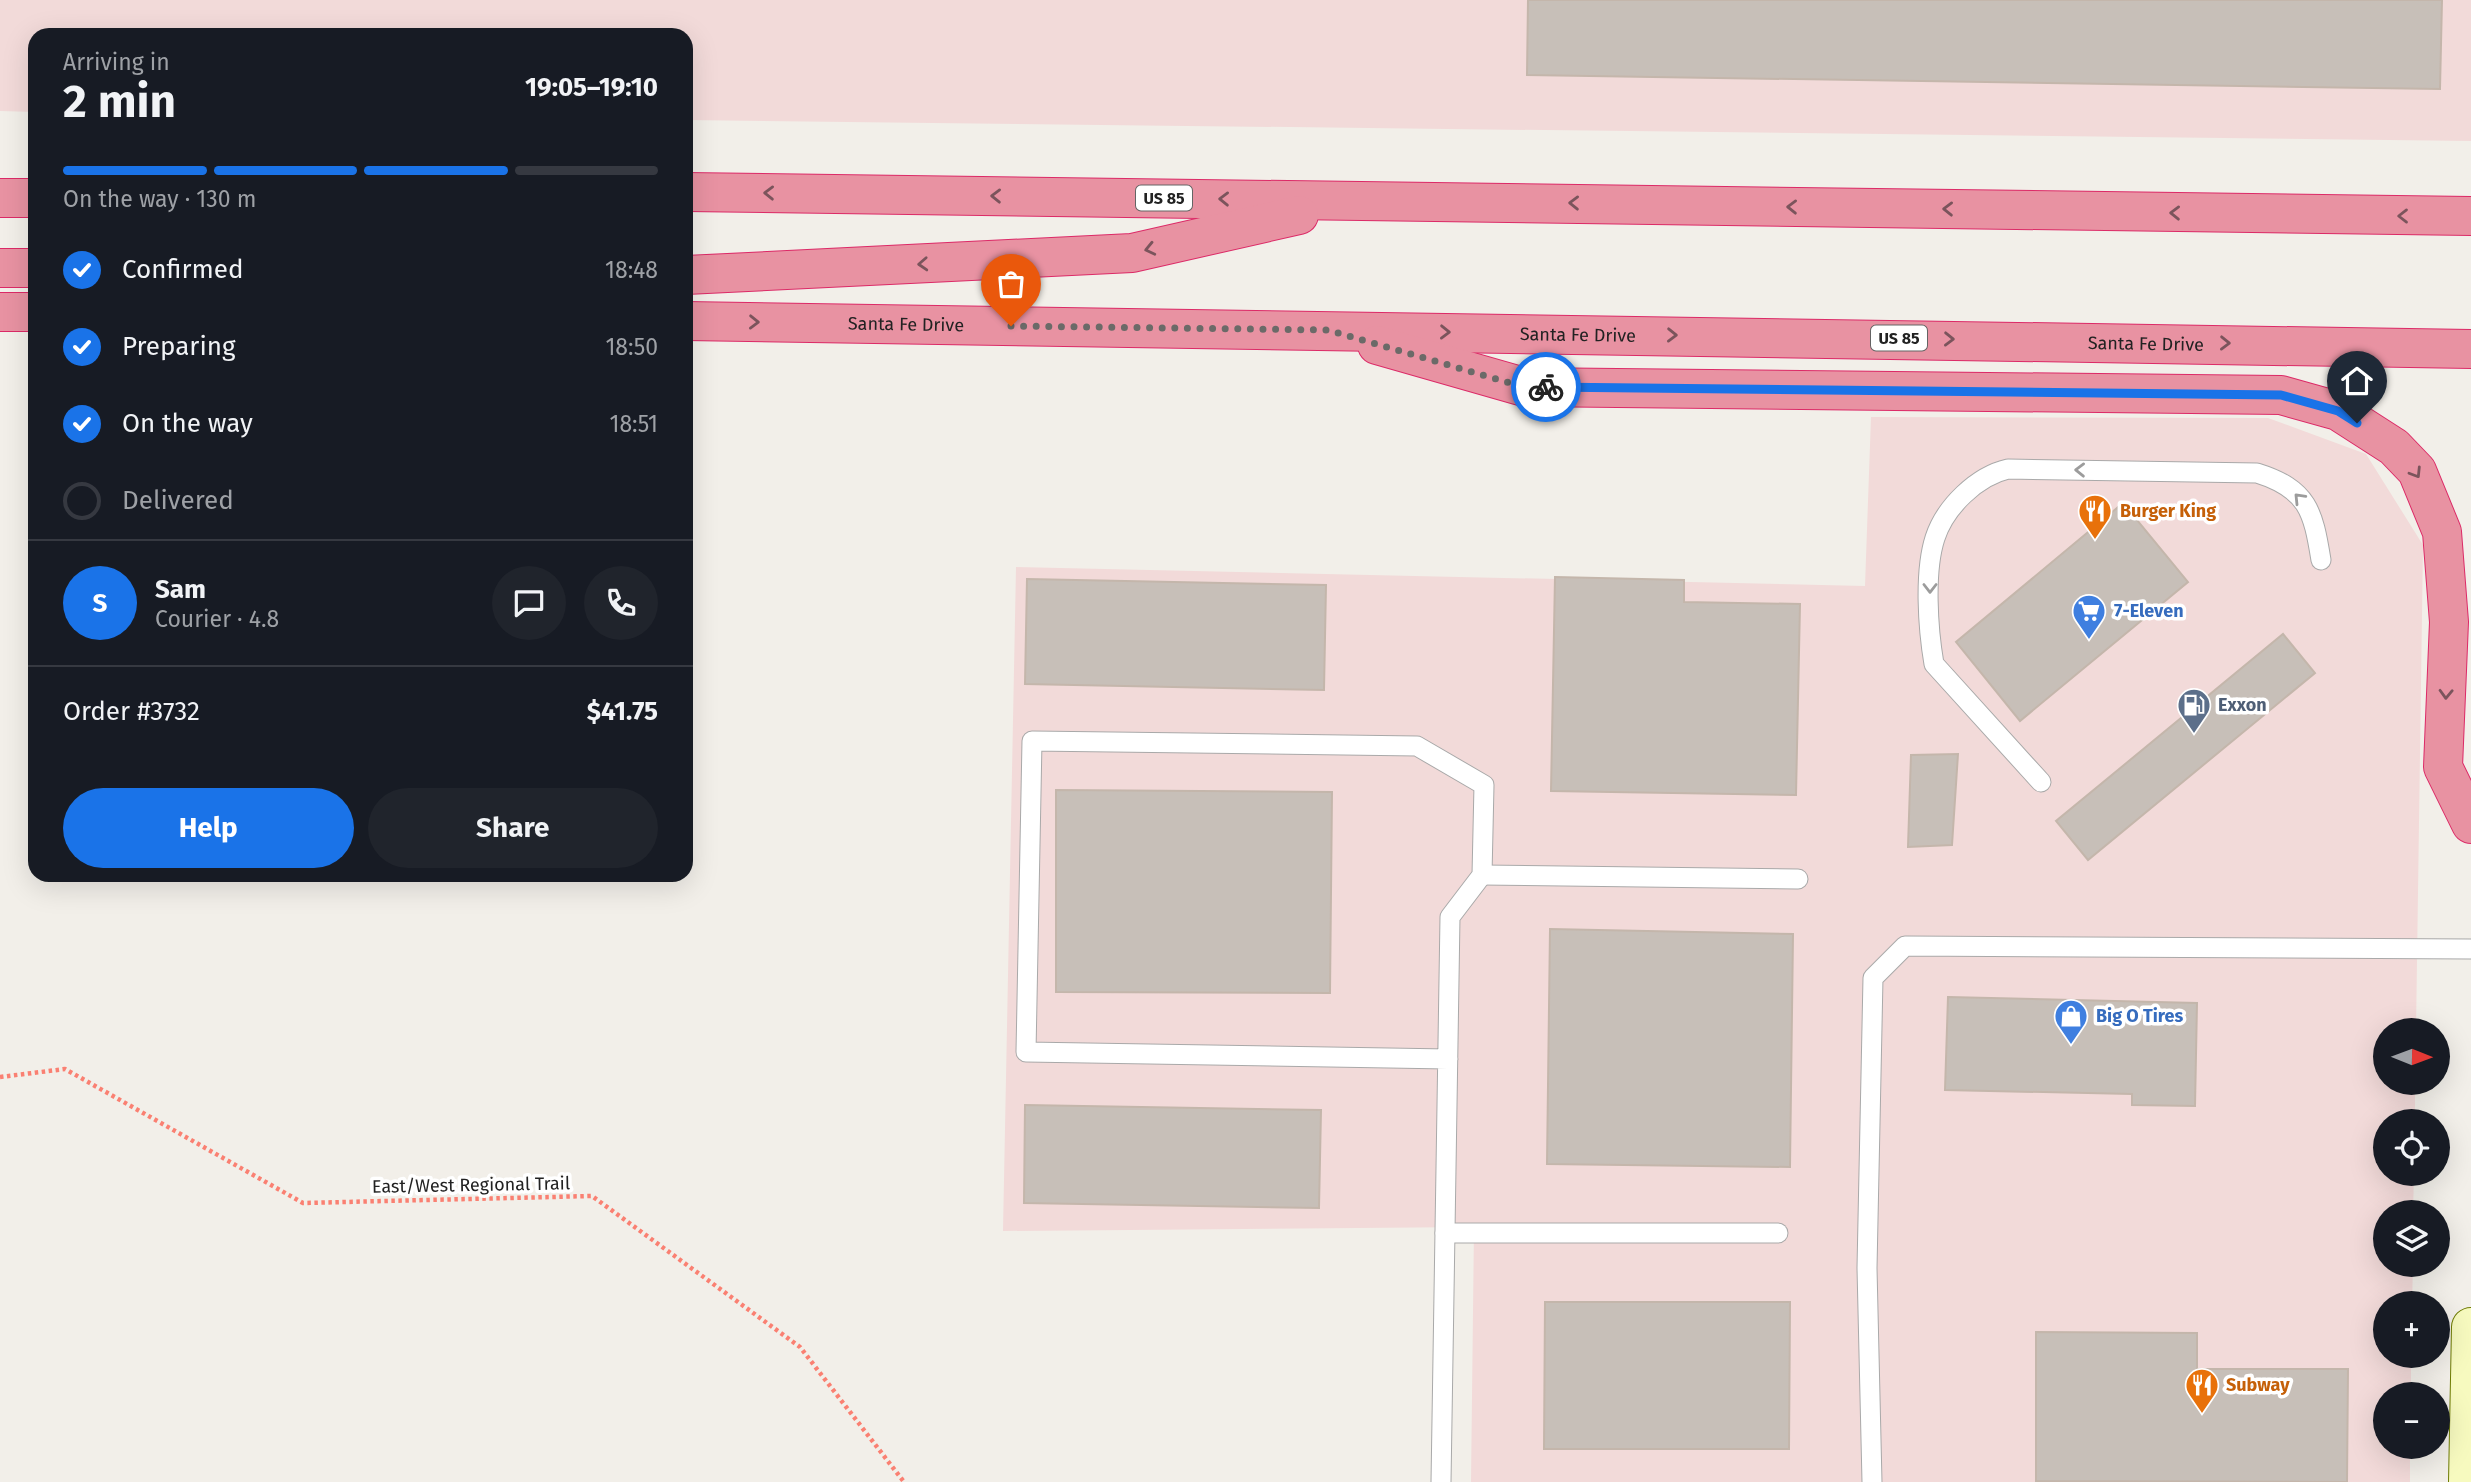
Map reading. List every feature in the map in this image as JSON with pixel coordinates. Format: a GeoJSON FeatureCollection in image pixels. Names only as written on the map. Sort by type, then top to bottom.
{"type":"FeatureCollection","features":[{"type":"Feature","properties":{"kind":"highway","name":"US 85"},"geometry":{"type":"LineString","coordinates":[[693,192],[2471,216]]}},
{"type":"Feature","properties":{"kind":"highway"},"geometry":{"type":"LineString","coordinates":[[0,198],[28,198]]}},
{"type":"Feature","properties":{"kind":"highway"},"geometry":{"type":"LineString","coordinates":[[693,275],[1132,253],[1360,201]]}},
{"type":"Feature","properties":{"kind":"highway"},"geometry":{"type":"LineString","coordinates":[[0,268],[28,268]]}},
{"type":"Feature","properties":{"kind":"highway"},"geometry":{"type":"LineString","coordinates":[[0,312],[28,312]]}},
{"type":"Feature","properties":{"kind":"highway","name":"Santa Fe Drive"},"geometry":{"type":"LineString","coordinates":[[693,321],[2471,348]]}},
{"type":"Feature","properties":{"kind":"highway"},"geometry":{"type":"LineString","coordinates":[[1328,330],[1524,387],[2281,395],[2338,411],[2394,447],[2417,471],[2442,532],[2449,622],[2443,767],[2471,824]]}},
{"type":"Feature","properties":{"kind":"street"},"geometry":{"type":"LineString","coordinates":[[2468,1482],[2471,1327]]}},
{"type":"Feature","properties":{"kind":"lane"},"geometry":{"type":"LineString","coordinates":[[2041,782],[1934,663],[1930,640],[1930,581],[1935,537],[1950,510],[1968,491],[1993,472],[2008,469],[2257,473],[2281,481],[2305,500],[2315,521],[2321,560]]}},
{"type":"Feature","properties":{"kind":"lane"},"geometry":{"type":"LineString","coordinates":[[1441,1482],[1448,1059],[1450,916],[1482,875],[1484,785],[1417,746],[1032,741],[1026,1052],[1448,1059]]}},
{"type":"Feature","properties":{"kind":"lane"},"geometry":{"type":"LineString","coordinates":[[1482,875],[1798,879]]}},
{"type":"Feature","properties":{"kind":"lane"},"geometry":{"type":"LineString","coordinates":[[1872,1482],[1867,1268],[1873,978],[1905,946],[2471,949]]}},
{"type":"Feature","properties":{"kind":"lane"},"geometry":{"type":"LineString","coordinates":[[1445,1233],[1778,1233]]}},
{"type":"Feature","properties":{"kind":"path","name":"East/West Regional Trail"},"geometry":{"type":"LineString","coordinates":[[0,1077],[65,1069],[303,1203],[592,1196],[800,1347],[905,1482]]}},
{"type":"Feature","properties":{"kind":"shaded area"},"geometry":{"type":"Polygon","coordinates":[[[0,0],[2471,0],[2471,141],[693,120],[693,28],[28,28],[28,112],[0,111],[0,0]]]}},
{"type":"Feature","properties":{"kind":"shaded area"},"geometry":{"type":"Polygon","coordinates":[[[1871,417],[2268,418],[2366,454],[2423,545],[2416,1018],[2373,1018],[2373,1096],[2415,1096],[2415,1109],[2373,1109],[2373,1186],[2414,1186],[2413,1200],[2373,1200],[2373,1277],[2413,1277],[2412,1291],[2373,1291],[2373,1368],[2411,1368],[2411,1382],[2373,1382],[2373,1459],[2410,1459],[2410,1482],[1471,1482],[1474,1227],[1003,1231],[1016,567],[1865,586],[1871,417]]]}},
{"type":"Feature","properties":{"kind":"building"},"geometry":{"type":"Polygon","coordinates":[[[1528,0],[2442,0],[2440,89],[1527,75],[1528,0]]]}},
{"type":"Feature","properties":{"kind":"building"},"geometry":{"type":"Polygon","coordinates":[[[2123,503],[2188,582],[2020,721],[1956,642],[2123,503]]]}},
{"type":"Feature","properties":{"kind":"building"},"geometry":{"type":"Polygon","coordinates":[[[1555,577],[1684,580],[1684,602],[1800,604],[1796,795],[1551,791],[1555,577]]]}},
{"type":"Feature","properties":{"kind":"building"},"geometry":{"type":"Polygon","coordinates":[[[1027,579],[1326,585],[1324,690],[1025,684],[1027,579]]]}},
{"type":"Feature","properties":{"kind":"building"},"geometry":{"type":"Polygon","coordinates":[[[2283,634],[2315,673],[2088,860],[2056,821],[2283,634]]]}},
{"type":"Feature","properties":{"kind":"building"},"geometry":{"type":"Polygon","coordinates":[[[1958,754],[1952,845],[1908,847],[1911,755],[1958,754]]]}},
{"type":"Feature","properties":{"kind":"building"},"geometry":{"type":"Polygon","coordinates":[[[1056,790],[1332,792],[1330,993],[1056,992],[1056,790]]]}},
{"type":"Feature","properties":{"kind":"building"},"geometry":{"type":"Polygon","coordinates":[[[1550,929],[1793,934],[1790,1167],[1547,1164],[1550,929]]]}},
{"type":"Feature","properties":{"kind":"building","name":"Big O Tires"},"geometry":{"type":"Polygon","coordinates":[[[1948,997],[2197,1003],[2195,1106],[2132,1105],[2132,1094],[1945,1090],[1948,997]]]}},
{"type":"Feature","properties":{"kind":"building"},"geometry":{"type":"Polygon","coordinates":[[[1025,1105],[1321,1110],[1319,1208],[1024,1203],[1025,1105]]]}},
{"type":"Feature","properties":{"kind":"building"},"geometry":{"type":"Polygon","coordinates":[[[1545,1302],[1790,1302],[1789,1449],[1544,1449],[1545,1302]]]}},
{"type":"Feature","properties":{"kind":"building"},"geometry":{"type":"Polygon","coordinates":[[[2036,1332],[2197,1333],[2197,1369],[2348,1369],[2347,1482],[2036,1481],[2036,1332]]]}},
{"type":"Feature","properties":{"kind":"way so far"},"geometry":{"type":"LineString","coordinates":[[1011,326],[1328,330],[1524,387],[1546,387]]}},
{"type":"Feature","properties":{"kind":"place","name":"Burger King"},"geometry":{"type":"Point","coordinates":[2095,541]}},
{"type":"Feature","properties":{"kind":"place","name":"7-Eleven"},"geometry":{"type":"Point","coordinates":[2089,641]}},
{"type":"Feature","properties":{"kind":"place","name":"Exxon"},"geometry":{"type":"Point","coordinates":[2194,735]}},
{"type":"Feature","properties":{"kind":"place","name":"Big O Tires"},"geometry":{"type":"Point","coordinates":[2071,1046]}},
{"type":"Feature","properties":{"kind":"place","name":"Subway"},"geometry":{"type":"Point","coordinates":[2202,1415]}},
{"type":"Feature","properties":{"kind":"route"},"geometry":{"type":"LineString","coordinates":[[1546,387],[2281,395],[2338,411],[2357,423]]}}]}
